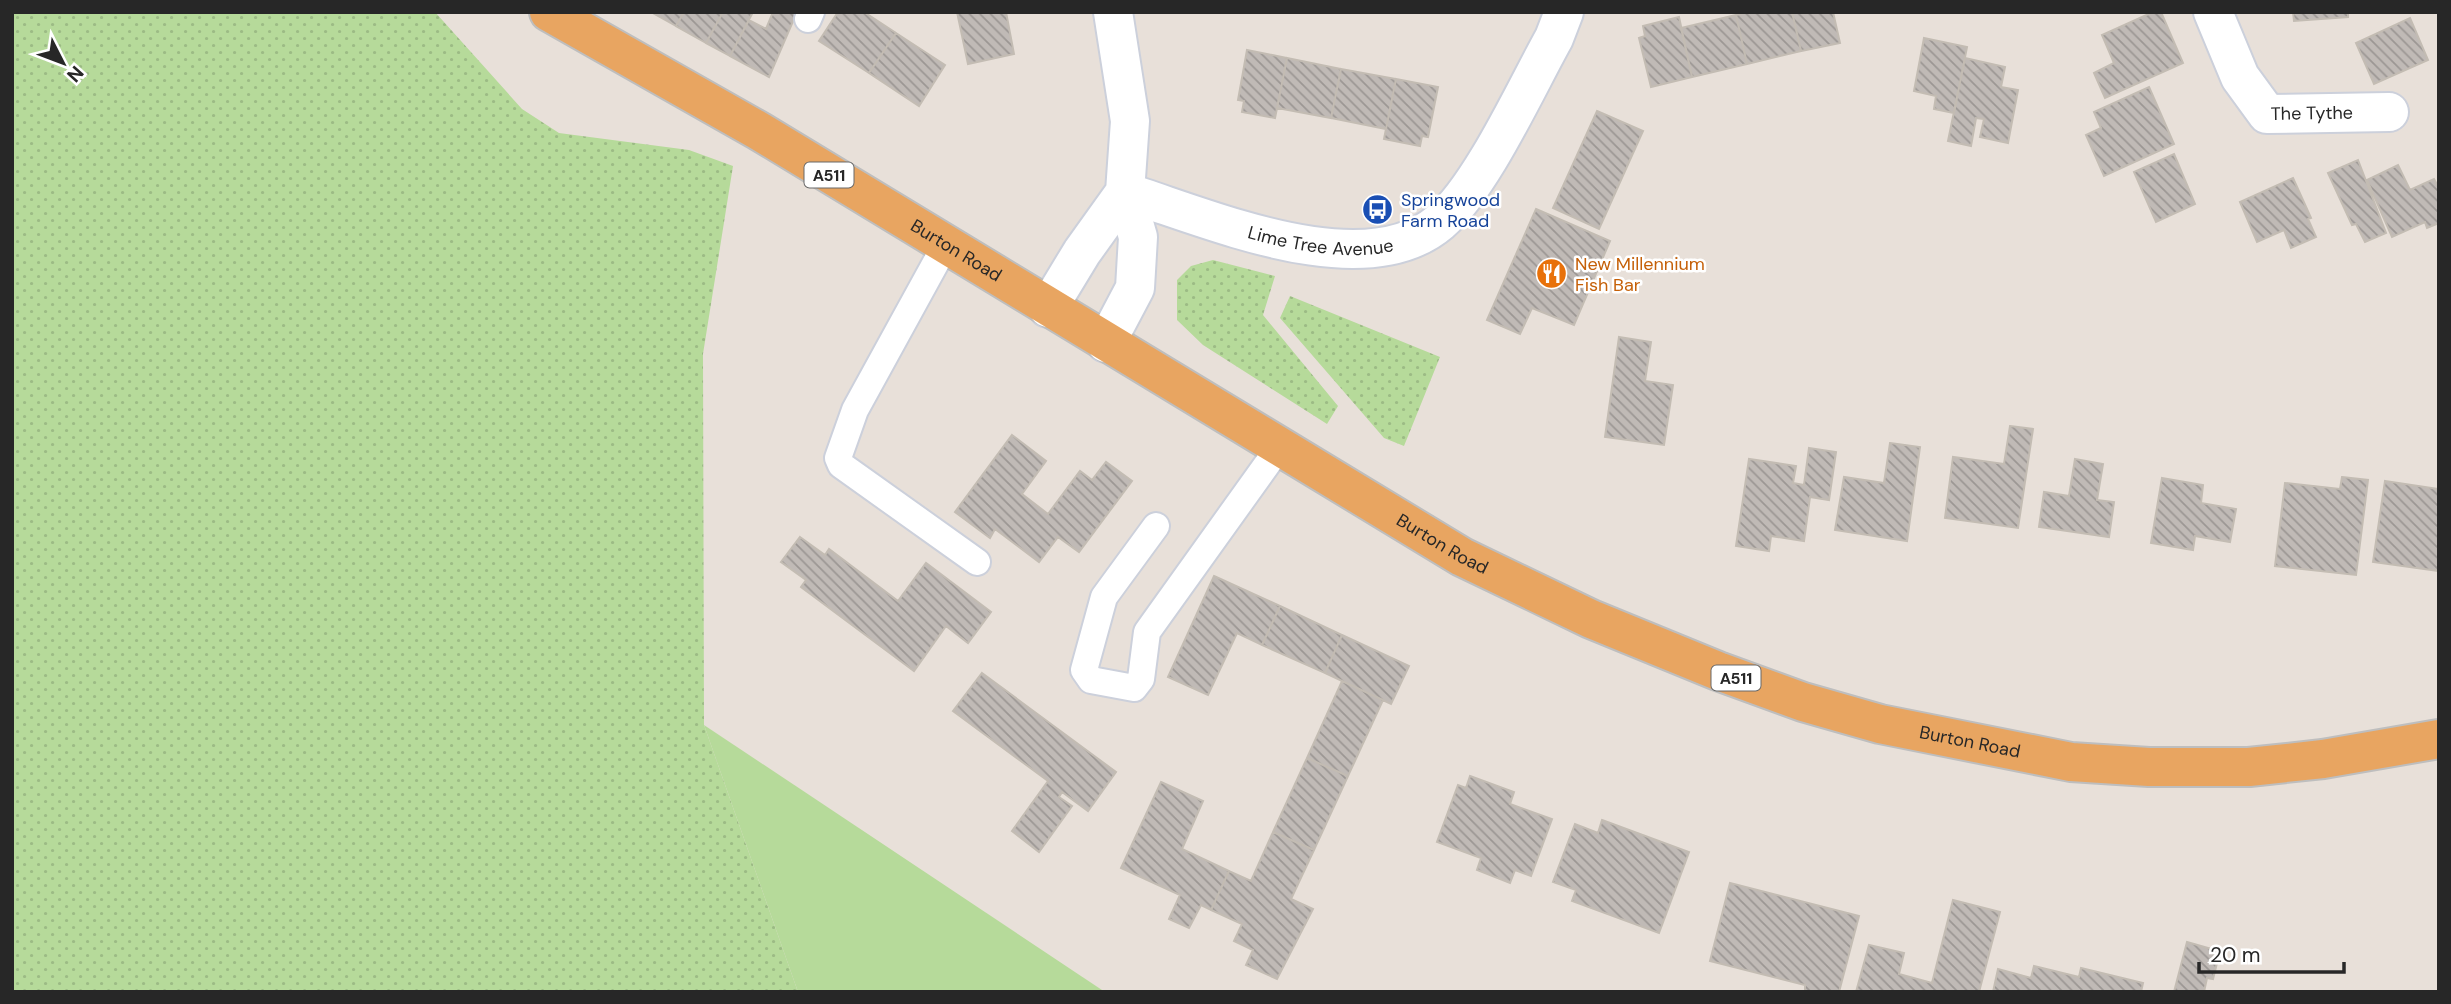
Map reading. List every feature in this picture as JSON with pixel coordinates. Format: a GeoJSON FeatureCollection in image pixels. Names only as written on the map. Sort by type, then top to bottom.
{"type":"FeatureCollection","features":[{"type":"Feature","properties":{"kind":"highway","name":"Burton Road"},"geometry":{"type":"LineString","coordinates":[[549,12],[759,131],[1278,449],[1462,557],[1591,620],[1791,698],[1880,724],[2071,761],[2149,767],[2249,767],[2323,759],[2439,739]]}},
{"type":"Feature","properties":{"kind":"street"},"geometry":{"type":"LineString","coordinates":[[1106,342],[1135,288],[1138,237],[1125,192],[1130,121],[1113,12]]}},
{"type":"Feature","properties":{"kind":"street","name":"Lime Tree Avenue"},"geometry":{"type":"LineString","coordinates":[[1125,192],[1290,243],[1366,251],[1406,243],[1440,222],[1470,188],[1554,38],[1564,12]]}},
{"type":"Feature","properties":{"kind":"street","name":"The Tythe"},"geometry":{"type":"LineString","coordinates":[[2213,12],[2240,77],[2267,114],[2389,112]]}},
{"type":"Feature","properties":{"kind":"street"},"geometry":{"type":"LineString","coordinates":[[1048,308],[1082,252],[1125,192]]}},
{"type":"Feature","properties":{"kind":"lane"},"geometry":{"type":"LineString","coordinates":[[945,246],[855,410],[838,458],[841,465],[977,562]]}},
{"type":"Feature","properties":{"kind":"lane"},"geometry":{"type":"LineString","coordinates":[[1156,526],[1104,597],[1084,670],[1091,680],[1134,688],[1141,679],[1147,632],[1278,449]]}},
{"type":"Feature","properties":{"kind":"green space"},"geometry":{"type":"Polygon","coordinates":[[[12,12],[435,12],[522,109],[559,133],[689,150],[733,166],[703,354],[704,725],[798,992],[12,992],[12,12]]]}},
{"type":"Feature","properties":{"kind":"green space"},"geometry":{"type":"Polygon","coordinates":[[[1213,260],[1275,276],[1263,315],[1338,406],[1327,424],[1203,345],[1177,320],[1177,280],[1191,266],[1213,260]]]}},
{"type":"Feature","properties":{"kind":"green space"},"geometry":{"type":"Polygon","coordinates":[[[1290,296],[1440,357],[1404,446],[1384,438],[1280,318],[1290,296]]]}},
{"type":"Feature","properties":{"kind":"green space"},"geometry":{"type":"Polygon","coordinates":[[[704,725],[1105,992],[798,992],[704,725]]]}},
{"type":"Feature","properties":{"kind":"building"},"geometry":{"type":"Polygon","coordinates":[[[651,12],[684,12],[676,26],[651,12]]]}},
{"type":"Feature","properties":{"kind":"building"},"geometry":{"type":"Polygon","coordinates":[[[684,12],[723,12],[706,43],[676,26],[684,12]]]}},
{"type":"Feature","properties":{"kind":"building"},"geometry":{"type":"Polygon","coordinates":[[[723,12],[753,12],[730,56],[706,43],[723,12]]]}},
{"type":"Feature","properties":{"kind":"building"},"geometry":{"type":"Polygon","coordinates":[[[773,12],[797,12],[769,77],[730,56],[749,20],[766,29],[773,12]]]}},
{"type":"Feature","properties":{"kind":"building"},"geometry":{"type":"Polygon","coordinates":[[[838,12],[864,12],[896,33],[869,73],[819,41],[838,12]]]}},
{"type":"Feature","properties":{"kind":"building"},"geometry":{"type":"Polygon","coordinates":[[[957,12],[1006,12],[1014,54],[968,64],[957,12]]]}},
{"type":"Feature","properties":{"kind":"building"},"geometry":{"type":"Polygon","coordinates":[[[1748,12],[1792,12],[1801,51],[1747,64],[1736,15],[1748,12]]]}},
{"type":"Feature","properties":{"kind":"building"},"geometry":{"type":"Polygon","coordinates":[[[1792,12],[1833,12],[1840,43],[1801,51],[1792,12]]]}},
{"type":"Feature","properties":{"kind":"building"},"geometry":{"type":"Polygon","coordinates":[[[2153,12],[2161,12],[2183,63],[2105,98],[2094,73],[2114,63],[2102,35],[2153,12]]]}},
{"type":"Feature","properties":{"kind":"building"},"geometry":{"type":"Polygon","coordinates":[[[2293,12],[2348,12],[2348,17],[2294,21],[2293,12]]]}},
{"type":"Feature","properties":{"kind":"building"},"geometry":{"type":"Polygon","coordinates":[[[1736,15],[1747,64],[1692,77],[1681,28],[1736,15]]]}},
{"type":"Feature","properties":{"kind":"building"},"geometry":{"type":"Polygon","coordinates":[[[1679,17],[1692,77],[1651,87],[1639,38],[1645,36],[1643,26],[1679,17]]]}},
{"type":"Feature","properties":{"kind":"building"},"geometry":{"type":"Polygon","coordinates":[[[2410,18],[2428,60],[2374,84],[2356,43],[2410,18]]]}},
{"type":"Feature","properties":{"kind":"building"},"geometry":{"type":"Polygon","coordinates":[[[896,33],[945,65],[919,106],[869,73],[896,33]]]}},
{"type":"Feature","properties":{"kind":"building"},"geometry":{"type":"Polygon","coordinates":[[[1924,38],[1967,47],[1954,113],[1934,109],[1936,96],[1914,91],[1924,38]]]}},
{"type":"Feature","properties":{"kind":"building"},"geometry":{"type":"Polygon","coordinates":[[[1247,50],[1287,58],[1275,118],[1242,112],[1244,101],[1238,100],[1247,50]]]}},
{"type":"Feature","properties":{"kind":"building"},"geometry":{"type":"Polygon","coordinates":[[[1287,58],[1341,69],[1331,118],[1277,108],[1287,58]]]}},
{"type":"Feature","properties":{"kind":"building"},"geometry":{"type":"Polygon","coordinates":[[[1965,58],[2005,67],[2001,87],[2018,90],[2008,143],[1980,137],[1984,119],[1976,118],[1971,146],[1948,141],[1965,58]]]}},
{"type":"Feature","properties":{"kind":"building"},"geometry":{"type":"Polygon","coordinates":[[[1341,69],[1396,79],[1386,129],[1331,118],[1341,69]]]}},
{"type":"Feature","properties":{"kind":"building"},"geometry":{"type":"Polygon","coordinates":[[[1396,79],[1438,87],[1428,137],[1422,136],[1420,146],[1384,139],[1396,79]]]}},
{"type":"Feature","properties":{"kind":"building"},"geometry":{"type":"Polygon","coordinates":[[[2149,87],[2174,144],[2104,176],[2086,135],[2101,128],[2094,112],[2149,87]]]}},
{"type":"Feature","properties":{"kind":"building"},"geometry":{"type":"Polygon","coordinates":[[[1597,111],[1643,131],[1599,229],[1553,208],[1597,111]]]}},
{"type":"Feature","properties":{"kind":"building"},"geometry":{"type":"Polygon","coordinates":[[[2174,154],[2195,204],[2156,222],[2134,172],[2174,154]]]}},
{"type":"Feature","properties":{"kind":"building"},"geometry":{"type":"Polygon","coordinates":[[[2358,160],[2386,233],[2365,242],[2356,224],[2352,225],[2328,173],[2358,160]]]}},
{"type":"Feature","properties":{"kind":"building"},"geometry":{"type":"Polygon","coordinates":[[[2398,165],[2410,190],[2434,179],[2439,188],[2439,223],[2427,228],[2425,222],[2392,237],[2367,180],[2398,165]]]}},
{"type":"Feature","properties":{"kind":"building"},"geometry":{"type":"Polygon","coordinates":[[[2293,178],[2311,218],[2308,219],[2316,237],[2291,248],[2284,230],[2257,242],[2240,202],[2293,178]]]}},
{"type":"Feature","properties":{"kind":"building","name":"New Millennium Fish Bar"},"geometry":{"type":"Polygon","coordinates":[[[1536,209],[1610,241],[1574,325],[1532,308],[1520,334],[1487,320],[1536,209]]]}},
{"type":"Feature","properties":{"kind":"building"},"geometry":{"type":"Polygon","coordinates":[[[1619,337],[1651,342],[1645,381],[1673,385],[1664,445],[1605,437],[1619,337]]]}},
{"type":"Feature","properties":{"kind":"building"},"geometry":{"type":"Polygon","coordinates":[[[2010,426],[2033,429],[2018,528],[1945,518],[1953,457],[2004,464],[2010,426]]]}},
{"type":"Feature","properties":{"kind":"building"},"geometry":{"type":"Polygon","coordinates":[[[1012,435],[1046,461],[1022,494],[1048,514],[1080,471],[1092,480],[1106,462],[1132,481],[1079,552],[1058,537],[1039,562],[995,529],[990,538],[955,512],[1012,435]]]}},
{"type":"Feature","properties":{"kind":"building"},"geometry":{"type":"Polygon","coordinates":[[[1890,443],[1920,447],[1907,541],[1835,530],[1844,477],[1884,483],[1890,443]]]}},
{"type":"Feature","properties":{"kind":"building"},"geometry":{"type":"Polygon","coordinates":[[[1809,448],[1836,452],[1829,500],[1810,497],[1804,541],[1771,536],[1769,551],[1736,546],[1749,459],[1796,466],[1793,483],[1804,485],[1809,448]]]}},
{"type":"Feature","properties":{"kind":"building"},"geometry":{"type":"Polygon","coordinates":[[[2075,459],[2103,464],[2097,500],[2114,502],[2109,537],[2039,527],[2044,492],[2069,496],[2075,459]]]}},
{"type":"Feature","properties":{"kind":"building"},"geometry":{"type":"Polygon","coordinates":[[[2342,477],[2368,480],[2356,575],[2275,566],[2285,483],[2340,489],[2342,477]]]}},
{"type":"Feature","properties":{"kind":"building"},"geometry":{"type":"Polygon","coordinates":[[[2162,478],[2203,485],[2201,503],[2236,509],[2230,542],[2195,536],[2193,550],[2151,543],[2162,478]]]}},
{"type":"Feature","properties":{"kind":"building"},"geometry":{"type":"Polygon","coordinates":[[[2385,481],[2439,489],[2439,571],[2373,562],[2385,481]]]}},
{"type":"Feature","properties":{"kind":"building"},"geometry":{"type":"Polygon","coordinates":[[[800,537],[825,555],[829,549],[898,601],[926,563],[991,612],[968,643],[946,626],[914,671],[801,587],[806,580],[781,562],[800,537]]]}},
{"type":"Feature","properties":{"kind":"building"},"geometry":{"type":"Polygon","coordinates":[[[1214,576],[1280,606],[1262,645],[1237,633],[1208,695],[1168,677],[1214,576]]]}},
{"type":"Feature","properties":{"kind":"building"},"geometry":{"type":"Polygon","coordinates":[[[1280,606],[1342,635],[1325,673],[1262,645],[1280,606]]]}},
{"type":"Feature","properties":{"kind":"building"},"geometry":{"type":"Polygon","coordinates":[[[1342,635],[1409,666],[1391,704],[1325,673],[1342,635]]]}},
{"type":"Feature","properties":{"kind":"building"},"geometry":{"type":"Polygon","coordinates":[[[982,673],[1116,772],[1088,811],[1062,792],[1059,797],[1072,806],[1039,852],[1012,831],[1048,781],[953,711],[982,673]]]}},
{"type":"Feature","properties":{"kind":"building"},"geometry":{"type":"Polygon","coordinates":[[[1342,681],[1383,700],[1348,776],[1307,758],[1342,681]]]}},
{"type":"Feature","properties":{"kind":"building"},"geometry":{"type":"Polygon","coordinates":[[[1307,758],[1348,776],[1314,850],[1273,832],[1307,758]]]}},
{"type":"Feature","properties":{"kind":"building"},"geometry":{"type":"Polygon","coordinates":[[[1470,776],[1514,792],[1510,804],[1552,819],[1531,876],[1515,870],[1510,883],[1477,870],[1481,858],[1437,842],[1458,785],[1466,788],[1470,776]]]}},
{"type":"Feature","properties":{"kind":"building"},"geometry":{"type":"Polygon","coordinates":[[[1161,782],[1203,801],[1182,849],[1229,871],[1211,910],[1201,905],[1189,928],[1169,919],[1180,895],[1121,868],[1161,782]]]}},
{"type":"Feature","properties":{"kind":"building"},"geometry":{"type":"Polygon","coordinates":[[[1602,820],[1689,852],[1659,933],[1572,901],[1576,890],[1553,882],[1575,824],[1598,833],[1602,820]]]}},
{"type":"Feature","properties":{"kind":"building"},"geometry":{"type":"Polygon","coordinates":[[[1273,832],[1314,850],[1291,899],[1313,909],[1277,979],[1246,965],[1253,950],[1234,941],[1242,924],[1211,910],[1229,871],[1251,881],[1273,832]]]}},
{"type":"Feature","properties":{"kind":"building"},"geometry":{"type":"Polygon","coordinates":[[[1730,883],[1859,916],[1839,992],[1805,992],[1805,985],[1710,961],[1730,883]]]}},
{"type":"Feature","properties":{"kind":"building"},"geometry":{"type":"Polygon","coordinates":[[[1953,900],[2000,912],[1979,992],[1856,992],[1869,945],[1904,953],[1899,974],[1932,983],[1953,900]]]}},
{"type":"Feature","properties":{"kind":"building"},"geometry":{"type":"Polygon","coordinates":[[[2187,942],[2215,950],[2213,958],[2218,959],[2213,979],[2207,978],[2204,992],[2174,992],[2187,942]]]}},
{"type":"Feature","properties":{"kind":"building"},"geometry":{"type":"Polygon","coordinates":[[[2034,966],[2079,977],[2081,968],[2143,983],[2141,992],[1993,992],[1998,969],[2031,978],[2034,966]]]}},
{"type":"Feature","properties":{"kind":"place","name":"Springwood Farm Road"},"geometry":{"type":"Point","coordinates":[1378,210]}},
{"type":"Feature","properties":{"kind":"place","name":"New Millennium Fish Bar"},"geometry":{"type":"Point","coordinates":[1552,274]}}]}
